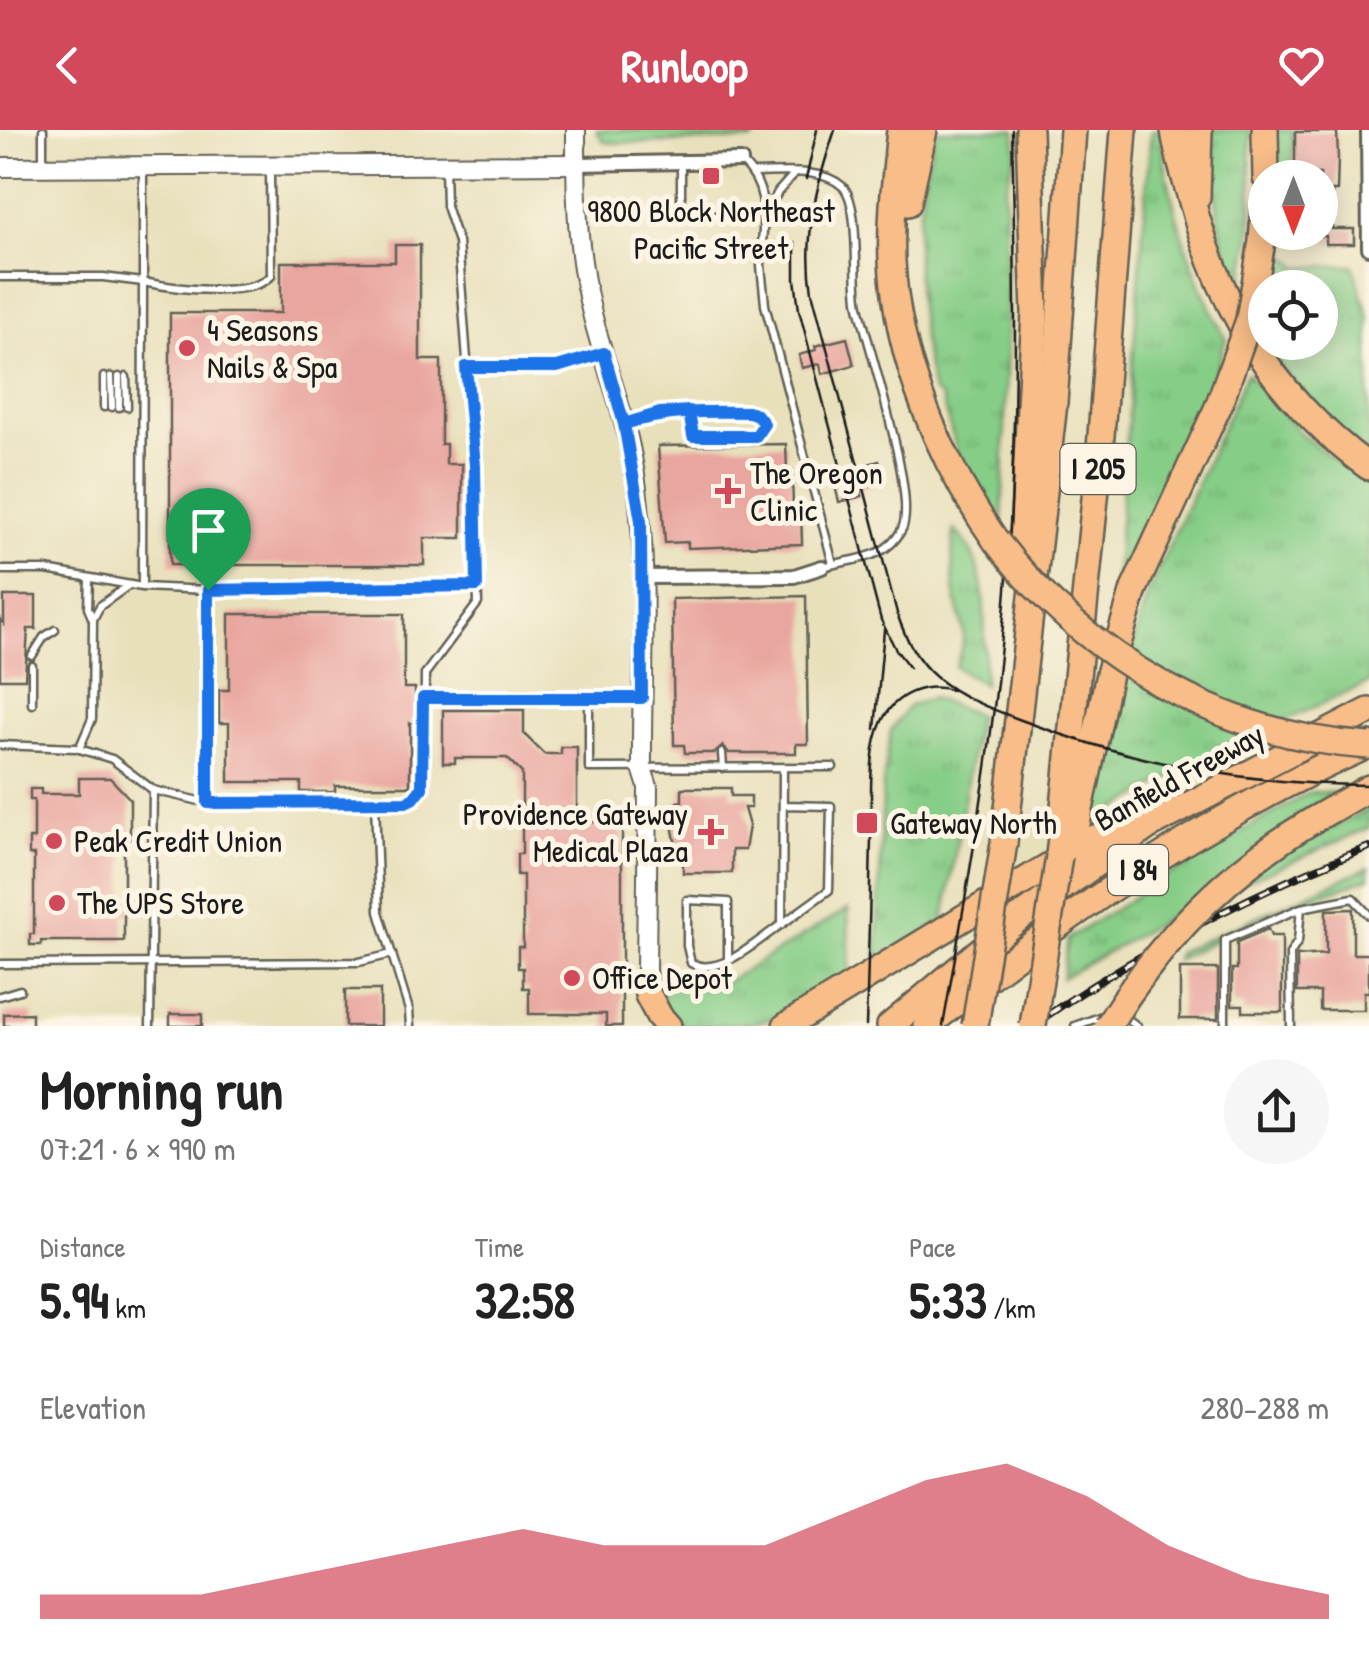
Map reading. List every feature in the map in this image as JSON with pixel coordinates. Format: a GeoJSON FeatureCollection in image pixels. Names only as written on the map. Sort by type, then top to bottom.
{"type":"FeatureCollection","features":[{"type":"Feature","properties":{"kind":"highway"},"geometry":{"type":"LineString","coordinates":[[900,130],[892,223],[892,262],[900,322],[930,421],[959,485],[996,541],[1060,612],[1145,676],[1198,703],[1259,726],[1318,741],[1369,746]]}},
{"type":"Feature","properties":{"kind":"highway"},"geometry":{"type":"LineString","coordinates":[[910,358],[904,246],[908,199],[924,130]]}},
{"type":"Feature","properties":{"kind":"highway"},"geometry":{"type":"LineString","coordinates":[[1029,130],[1035,313],[1022,555],[1032,620]]}},
{"type":"Feature","properties":{"kind":"highway","name":"I 205"},"geometry":{"type":"LineString","coordinates":[[975,1026],[1004,843],[1032,620],[1055,384],[1073,130]]}},
{"type":"Feature","properties":{"kind":"highway","name":"I 205"},"geometry":{"type":"LineString","coordinates":[[1033,1026],[1058,856],[1100,450],[1124,130]]}},
{"type":"Feature","properties":{"kind":"highway"},"geometry":{"type":"LineString","coordinates":[[1174,130],[1178,160],[1217,280],[1248,340],[1266,368],[1320,428],[1369,467]]}},
{"type":"Feature","properties":{"kind":"highway"},"geometry":{"type":"LineString","coordinates":[[1197,217],[1198,130]]}},
{"type":"Feature","properties":{"kind":"highway"},"geometry":{"type":"LineString","coordinates":[[1265,130],[1266,160]]}},
{"type":"Feature","properties":{"kind":"highway"},"geometry":{"type":"LineString","coordinates":[[1058,856],[1076,828],[1109,674],[1134,589],[1218,407],[1248,320],[1260,250]]}},
{"type":"Feature","properties":{"kind":"highway","name":"Banfield Freeway"},"geometry":{"type":"LineString","coordinates":[[890,1026],[1018,918],[1148,827],[1369,711]]}},
{"type":"Feature","properties":{"kind":"highway","name":"Banfield Freeway"},"geometry":{"type":"LineString","coordinates":[[927,1026],[1046,934],[1154,860],[1284,785],[1369,746]]}},
{"type":"Feature","properties":{"kind":"highway"},"geometry":{"type":"LineString","coordinates":[[1108,1026],[1144,972],[1198,909],[1251,862],[1369,788]]}},
{"type":"Feature","properties":{"kind":"highway"},"geometry":{"type":"LineString","coordinates":[[786,1026],[1095,838],[1148,827]]}},
{"type":"Feature","properties":{"kind":"highway"},"geometry":{"type":"LineString","coordinates":[[648,996],[668,1026]]}},
{"type":"Feature","properties":{"kind":"street"},"geometry":{"type":"LineString","coordinates":[[576,130],[583,270],[624,424],[641,521],[642,768],[648,787],[648,996]]}},
{"type":"Feature","properties":{"kind":"street"},"geometry":{"type":"LineString","coordinates":[[1368,130],[1369,248]]}},
{"type":"Feature","properties":{"kind":"street"},"geometry":{"type":"LineString","coordinates":[[0,167],[741,162]]}},
{"type":"Feature","properties":{"kind":"street"},"geometry":{"type":"LineString","coordinates":[[642,577],[794,576],[828,566]]}},
{"type":"Feature","properties":{"kind":"lane"},"geometry":{"type":"LineString","coordinates":[[43,130],[43,167]]}},
{"type":"Feature","properties":{"kind":"lane"},"geometry":{"type":"LineString","coordinates":[[681,162],[681,217]]}},
{"type":"Feature","properties":{"kind":"lane"},"geometry":{"type":"LineString","coordinates":[[741,162],[753,173],[763,193],[762,265],[769,328],[828,566],[864,558],[886,549],[901,530],[905,511],[899,457],[857,300],[850,200],[842,185],[832,180],[795,173],[753,173]]}},
{"type":"Feature","properties":{"kind":"lane"},"geometry":{"type":"LineString","coordinates":[[0,745],[79,749],[112,759],[153,790],[208,803],[406,802],[422,788],[425,674],[475,609],[477,586],[475,466],[458,242],[446,206],[445,164]]}},
{"type":"Feature","properties":{"kind":"lane"},"geometry":{"type":"LineString","coordinates":[[0,277],[102,277],[196,288],[252,288],[270,276],[270,165]]}},
{"type":"Feature","properties":{"kind":"lane"},"geometry":{"type":"LineString","coordinates":[[142,587],[143,166]]}},
{"type":"Feature","properties":{"kind":"lane"},"geometry":{"type":"LineString","coordinates":[[764,218],[778,192],[795,173]]}},
{"type":"Feature","properties":{"kind":"lane"},"geometry":{"type":"LineString","coordinates":[[665,216],[728,216]]}},
{"type":"Feature","properties":{"kind":"lane"},"geometry":{"type":"LineString","coordinates":[[466,367],[557,367],[604,353]]}},
{"type":"Feature","properties":{"kind":"lane"},"geometry":{"type":"LineString","coordinates":[[115,377],[116,408],[115,377]]}},
{"type":"Feature","properties":{"kind":"lane"},"geometry":{"type":"LineString","coordinates":[[624,424],[660,413],[689,411],[757,415],[764,424],[756,436],[693,436],[689,411]]}},
{"type":"Feature","properties":{"kind":"lane"},"geometry":{"type":"LineString","coordinates":[[0,570],[46,570],[142,587],[208,590],[477,586]]}},
{"type":"Feature","properties":{"kind":"lane"},"geometry":{"type":"LineString","coordinates":[[79,749],[92,719],[90,578]]}},
{"type":"Feature","properties":{"kind":"lane"},"geometry":{"type":"LineString","coordinates":[[93,620],[100,606],[128,585]]}},
{"type":"Feature","properties":{"kind":"lane"},"geometry":{"type":"LineString","coordinates":[[208,590],[208,803]]}},
{"type":"Feature","properties":{"kind":"lane"},"geometry":{"type":"LineString","coordinates":[[32,656],[44,637],[56,630]]}},
{"type":"Feature","properties":{"kind":"lane"},"geometry":{"type":"LineString","coordinates":[[32,666],[32,704]]}},
{"type":"Feature","properties":{"kind":"lane"},"geometry":{"type":"LineString","coordinates":[[423,698],[642,698]]}},
{"type":"Feature","properties":{"kind":"lane"},"geometry":{"type":"LineString","coordinates":[[589,698],[589,768],[833,767]]}},
{"type":"Feature","properties":{"kind":"lane"},"geometry":{"type":"LineString","coordinates":[[722,754],[722,768]]}},
{"type":"Feature","properties":{"kind":"lane"},"geometry":{"type":"LineString","coordinates":[[782,924],[783,768]]}},
{"type":"Feature","properties":{"kind":"lane"},"geometry":{"type":"LineString","coordinates":[[150,1026],[153,790]]}},
{"type":"Feature","properties":{"kind":"lane"},"geometry":{"type":"LineString","coordinates":[[375,802],[377,900],[410,1026]]}},
{"type":"Feature","properties":{"kind":"lane"},"geometry":{"type":"LineString","coordinates":[[728,959],[728,902],[688,900],[687,946],[691,963],[702,969],[715,968],[829,890],[831,806],[783,805]]}},
{"type":"Feature","properties":{"kind":"lane"},"geometry":{"type":"LineString","coordinates":[[1225,1026],[1225,940],[1301,908],[1353,898],[1369,915]]}},
{"type":"Feature","properties":{"kind":"lane"},"geometry":{"type":"LineString","coordinates":[[1291,1026],[1290,954],[1298,942],[1301,908]]}},
{"type":"Feature","properties":{"kind":"lane"},"geometry":{"type":"LineString","coordinates":[[0,964],[358,962],[392,954]]}},
{"type":"Feature","properties":{"kind":"lane"},"geometry":{"type":"LineString","coordinates":[[0,996],[20,990]]}},
{"type":"Feature","properties":{"kind":"lane"},"geometry":{"type":"LineString","coordinates":[[1075,1026],[1120,1014],[1137,1026]]}},
{"type":"Feature","properties":{"kind":"green space"},"geometry":{"type":"Polygon","coordinates":[[[596,130],[755,130],[753,140],[611,143],[604,142],[596,130]]]}},
{"type":"Feature","properties":{"kind":"green space"},"geometry":{"type":"Polygon","coordinates":[[[936,130],[1015,130],[1016,151],[1005,189],[1007,336],[1002,529],[997,529],[959,457],[941,397],[933,392],[926,358],[918,292],[918,229],[936,130]]]}},
{"type":"Feature","properties":{"kind":"green space"},"geometry":{"type":"Polygon","coordinates":[[[1151,130],[1160,130],[1183,238],[1226,339],[1209,393],[1119,585],[1116,574],[1151,130]]]}},
{"type":"Feature","properties":{"kind":"green space"},"geometry":{"type":"Polygon","coordinates":[[[1213,130],[1250,130],[1248,250],[1241,296],[1226,256],[1214,173],[1213,130]]]}},
{"type":"Feature","properties":{"kind":"green space"},"geometry":{"type":"Polygon","coordinates":[[[1275,130],[1293,130],[1292,160],[1275,160],[1275,130]]]}},
{"type":"Feature","properties":{"kind":"green space"},"geometry":{"type":"Polygon","coordinates":[[[1270,250],[1286,250],[1286,256],[1301,267],[1353,265],[1369,318],[1369,455],[1329,423],[1275,360],[1338,360],[1338,270],[1266,270],[1270,250]]]}},
{"type":"Feature","properties":{"kind":"green space"},"geometry":{"type":"Polygon","coordinates":[[[1247,373],[1303,436],[1369,485],[1369,683],[1218,750],[1089,825],[1121,684],[1148,593],[1247,373]]]}},
{"type":"Feature","properties":{"kind":"green space"},"geometry":{"type":"Polygon","coordinates":[[[954,530],[967,545],[981,581],[984,684],[955,667],[963,642],[963,626],[953,581],[954,530]]]}},
{"type":"Feature","properties":{"kind":"green space"},"geometry":{"type":"Polygon","coordinates":[[[932,698],[978,715],[944,921],[877,959],[883,784],[891,730],[909,706],[932,698]]]}},
{"type":"Feature","properties":{"kind":"green space"},"geometry":{"type":"Polygon","coordinates":[[[1310,792],[1339,793],[1299,816],[1313,838],[1369,808],[1369,828],[1185,908],[1062,978],[1068,939],[1197,857],[1310,792]]]}},
{"type":"Feature","properties":{"kind":"green space"},"geometry":{"type":"Polygon","coordinates":[[[1369,867],[1369,878],[1272,912],[1176,960],[1178,952],[1369,867]]]}},
{"type":"Feature","properties":{"kind":"green space"},"geometry":{"type":"Polygon","coordinates":[[[848,909],[850,979],[819,996],[766,1020],[736,1024],[682,1024],[666,1008],[660,994],[659,971],[668,971],[691,988],[721,985],[848,909]]]}},
{"type":"Feature","properties":{"kind":"building"},"geometry":{"type":"Polygon","coordinates":[[[1295,132],[1337,132],[1338,160],[1295,160],[1295,132]]]}},
{"type":"Feature","properties":{"kind":"building"},"geometry":{"type":"Polygon","coordinates":[[[1338,229],[1354,229],[1354,244],[1338,244],[1338,229]]]}},
{"type":"Feature","properties":{"kind":"building"},"geometry":{"type":"Polygon","coordinates":[[[395,245],[420,245],[420,360],[441,360],[441,444],[446,444],[446,464],[462,464],[462,538],[424,538],[424,565],[170,565],[170,313],[281,313],[281,262],[395,262],[395,245]]]}},
{"type":"Feature","properties":{"kind":"building"},"geometry":{"type":"Polygon","coordinates":[[[847,338],[854,365],[822,374],[820,364],[802,368],[799,355],[816,350],[815,346],[847,338]]]}},
{"type":"Feature","properties":{"kind":"building","name":"The Oregon Clinic"},"geometry":{"type":"Polygon","coordinates":[[[786,444],[787,470],[792,470],[793,509],[801,509],[802,544],[688,548],[688,542],[665,543],[658,446],[786,444]]]}},
{"type":"Feature","properties":{"kind":"building"},"geometry":{"type":"Polygon","coordinates":[[[879,461],[885,482],[860,489],[862,496],[839,502],[832,474],[879,461]]]}},
{"type":"Feature","properties":{"kind":"building"},"geometry":{"type":"Polygon","coordinates":[[[4,596],[36,596],[36,629],[28,629],[25,679],[0,679],[4,596]]]}},
{"type":"Feature","properties":{"kind":"building"},"geometry":{"type":"Polygon","coordinates":[[[806,596],[808,744],[796,744],[796,753],[729,753],[723,746],[715,753],[685,753],[684,745],[674,745],[672,599],[806,596]]]}},
{"type":"Feature","properties":{"kind":"building"},"geometry":{"type":"Polygon","coordinates":[[[229,614],[404,614],[404,688],[415,688],[415,723],[410,723],[410,786],[335,786],[335,792],[301,792],[301,782],[229,782],[229,723],[219,723],[219,690],[229,690],[229,614]]]}},
{"type":"Feature","properties":{"kind":"building"},"geometry":{"type":"Polygon","coordinates":[[[443,710],[524,710],[524,734],[544,754],[561,754],[561,747],[577,747],[577,822],[622,822],[622,1026],[606,1026],[606,1014],[529,1014],[529,988],[523,988],[523,968],[518,968],[518,947],[523,947],[523,875],[517,875],[517,854],[522,854],[522,773],[507,758],[455,758],[455,763],[443,763],[443,710]]]}},
{"type":"Feature","properties":{"kind":"building"},"geometry":{"type":"Polygon","coordinates":[[[79,778],[110,778],[130,799],[130,839],[124,839],[124,897],[131,897],[131,914],[124,914],[124,941],[41,941],[41,945],[30,945],[30,934],[34,934],[34,855],[29,855],[29,839],[34,839],[34,800],[30,800],[30,789],[41,789],[41,794],[79,794],[79,778]]]}},
{"type":"Feature","properties":{"kind":"building","name":"Providence Gateway Medical Plaza"},"geometry":{"type":"Polygon","coordinates":[[[682,788],[731,788],[731,796],[751,796],[751,808],[744,808],[749,826],[745,850],[732,850],[732,873],[683,873],[683,850],[677,850],[672,825],[677,802],[682,801],[682,788]]]}},
{"type":"Feature","properties":{"kind":"building"},"geometry":{"type":"Polygon","coordinates":[[[1353,909],[1353,954],[1369,954],[1369,992],[1364,992],[1364,1010],[1320,1010],[1320,992],[1297,992],[1297,956],[1326,954],[1326,910],[1353,909]]]}},
{"type":"Feature","properties":{"kind":"building"},"geometry":{"type":"Polygon","coordinates":[[[1268,929],[1271,936],[1282,936],[1282,1012],[1243,1012],[1243,1005],[1232,1005],[1237,942],[1268,929]]]}},
{"type":"Feature","properties":{"kind":"building"},"geometry":{"type":"Polygon","coordinates":[[[1180,969],[1218,969],[1218,1019],[1180,1019],[1180,969]]]}},
{"type":"Feature","properties":{"kind":"building"},"geometry":{"type":"Polygon","coordinates":[[[345,990],[380,990],[380,1026],[345,1026],[345,990]]]}},
{"type":"Feature","properties":{"kind":"building"},"geometry":{"type":"Polygon","coordinates":[[[32,1013],[32,1026],[4,1026],[4,1014],[32,1013]]]}},
{"type":"Feature","properties":{"kind":"building"},"geometry":{"type":"Polygon","coordinates":[[[170,1014],[202,1014],[202,1026],[170,1026],[170,1014]]]}},
{"type":"Feature","properties":{"kind":"tram line"},"geometry":{"type":"LineString","coordinates":[[806,179],[817,130]]}},
{"type":"Feature","properties":{"kind":"tram line"},"geometry":{"type":"LineString","coordinates":[[835,130],[813,210],[809,251],[812,292],[897,613],[923,663],[947,685],[982,705],[1115,751],[1240,777],[1369,785]]}},
{"type":"Feature","properties":{"kind":"tram line"},"geometry":{"type":"LineString","coordinates":[[943,1026],[986,769],[1004,614],[1015,372],[1012,130]]}},
{"type":"Feature","properties":{"kind":"tram line"},"geometry":{"type":"LineString","coordinates":[[795,243],[799,310],[881,620],[910,668]]}},
{"type":"Feature","properties":{"kind":"tram line"},"geometry":{"type":"LineString","coordinates":[[875,729],[884,630]]}},
{"type":"Feature","properties":{"kind":"tram line"},"geometry":{"type":"LineString","coordinates":[[866,1026],[871,777],[877,734],[888,712],[902,697],[921,689],[952,690]]}},
{"type":"Feature","properties":{"kind":"railway"},"geometry":{"type":"LineString","coordinates":[[1032,1026],[1195,926],[1369,847]]}},
{"type":"Feature","properties":{"kind":"place","name":"9800 Block Northeast Pacific Street"},"geometry":{"type":"Point","coordinates":[711,176]}},
{"type":"Feature","properties":{"kind":"place","name":"4 Seasons Nails & Spa"},"geometry":{"type":"Point","coordinates":[187,348]}},
{"type":"Feature","properties":{"kind":"place","name":"The Oregon Clinic"},"geometry":{"type":"Point","coordinates":[728,491]}},
{"type":"Feature","properties":{"kind":"place","name":"Gateway North"},"geometry":{"type":"Point","coordinates":[867,823]}},
{"type":"Feature","properties":{"kind":"place","name":"Providence Gateway Medical Plaza"},"geometry":{"type":"Point","coordinates":[711,832]}},
{"type":"Feature","properties":{"kind":"place","name":"Peak Credit Union"},"geometry":{"type":"Point","coordinates":[54,841]}},
{"type":"Feature","properties":{"kind":"place","name":"The UPS Store"},"geometry":{"type":"Point","coordinates":[57,903]}},
{"type":"Feature","properties":{"kind":"place","name":"Office Depot"},"geometry":{"type":"Point","coordinates":[572,978]}},
{"type":"Feature","properties":{"kind":"route"},"geometry":{"type":"LineString","coordinates":[[208,590],[208,803],[406,802],[419,793],[424,777],[423,698],[642,698],[641,521],[624,424],[660,413],[689,411],[749,412],[764,424],[756,436],[704,438],[693,436],[689,411],[660,413],[657,414],[624,424],[604,353],[557,367],[466,367],[475,466],[477,586],[208,590]]}}]}
